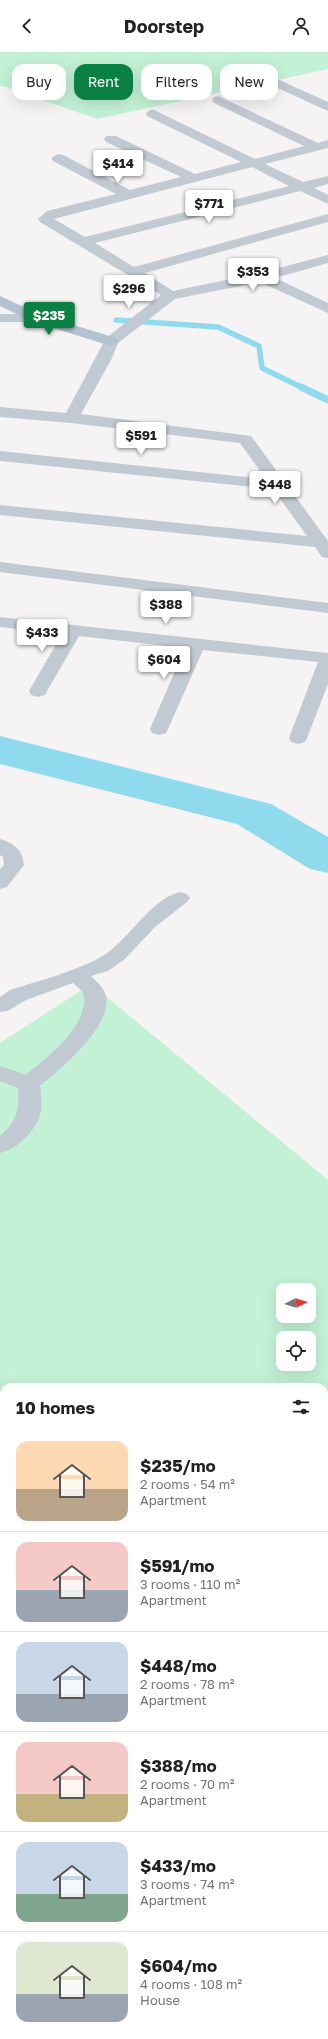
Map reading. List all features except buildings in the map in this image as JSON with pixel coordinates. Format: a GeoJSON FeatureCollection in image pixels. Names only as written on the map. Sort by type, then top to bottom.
{"type":"FeatureCollection","features":[{"type":"Feature","properties":{"kind":"main road"},"geometry":{"type":"LineString","coordinates":[[0,300],[36,318],[111,341]]}},
{"type":"Feature","properties":{"kind":"street"},"geometry":{"type":"LineString","coordinates":[[278,83],[328,107]]}},
{"type":"Feature","properties":{"kind":"street"},"geometry":{"type":"LineString","coordinates":[[218,100],[323,145]]}},
{"type":"Feature","properties":{"kind":"street"},"geometry":{"type":"LineString","coordinates":[[152,113],[328,200]]}},
{"type":"Feature","properties":{"kind":"street"},"geometry":{"type":"LineString","coordinates":[[111,139],[193,178]]}},
{"type":"Feature","properties":{"kind":"street"},"geometry":{"type":"LineString","coordinates":[[170,296],[164,290],[45,219],[52,214],[127,194],[323,145]]}},
{"type":"Feature","properties":{"kind":"street"},"geometry":{"type":"LineString","coordinates":[[58,158],[127,194]]}},
{"type":"Feature","properties":{"kind":"street"},"geometry":{"type":"LineString","coordinates":[[83,242],[328,180]]}},
{"type":"Feature","properties":{"kind":"street"},"geometry":{"type":"LineString","coordinates":[[133,272],[328,218]]}},
{"type":"Feature","properties":{"kind":"street"},"geometry":{"type":"LineString","coordinates":[[71,418],[104,358],[111,341],[149,310],[170,296],[262,277],[328,259]]}},
{"type":"Feature","properties":{"kind":"street"},"geometry":{"type":"LineString","coordinates":[[262,277],[328,309]]}},
{"type":"Feature","properties":{"kind":"street"},"geometry":{"type":"LineString","coordinates":[[0,318],[36,318]]}},
{"type":"Feature","properties":{"kind":"street"},"geometry":{"type":"LineString","coordinates":[[0,412],[71,418],[245,439],[324,548]]}},
{"type":"Feature","properties":{"kind":"street"},"geometry":{"type":"LineString","coordinates":[[0,456],[278,485]]}},
{"type":"Feature","properties":{"kind":"street"},"geometry":{"type":"LineString","coordinates":[[0,510],[324,548]]}},
{"type":"Feature","properties":{"kind":"street"},"geometry":{"type":"LineString","coordinates":[[0,567],[328,608]]}},
{"type":"Feature","properties":{"kind":"street"},"geometry":{"type":"LineString","coordinates":[[0,622],[328,659],[298,738]]}},
{"type":"Feature","properties":{"kind":"street"},"geometry":{"type":"LineString","coordinates":[[38,691],[73,630]]}},
{"type":"Feature","properties":{"kind":"street"},"geometry":{"type":"LineString","coordinates":[[159,729],[196,644]]}},
{"type":"Feature","properties":{"kind":"street"},"geometry":{"type":"LineString","coordinates":[[0,845],[13,855],[14,865],[0,883]]}},
{"type":"Feature","properties":{"kind":"street"},"geometry":{"type":"LineString","coordinates":[[0,1006],[18,995],[100,966],[118,955],[148,923],[180,898]]}},
{"type":"Feature","properties":{"kind":"street"},"geometry":{"type":"LineString","coordinates":[[0,1146],[19,1129],[29,1113],[29,1084],[66,1050],[90,1022],[96,1004],[95,993],[77,975]]}},
{"type":"Feature","properties":{"kind":"street"},"geometry":{"type":"LineString","coordinates":[[0,1074],[29,1084]]}},
{"type":"Feature","properties":{"kind":"green space"},"geometry":{"type":"Polygon","coordinates":[[[0,52],[328,52],[328,69],[278,80],[278,64],[220,64],[220,92],[212,94],[212,64],[141,64],[141,100],[185,100],[97,119],[43,100],[66,100],[66,64],[12,64],[12,89],[0,85],[0,52]]]}},
{"type":"Feature","properties":{"kind":"green space"},"geometry":{"type":"Polygon","coordinates":[[[91,984],[328,1180],[328,1383],[0,1383],[0,1043],[91,984]]]}},
{"type":"Feature","properties":{"kind":"waterway"},"geometry":{"type":"LineString","coordinates":[[116,320],[218,327],[259,346],[262,368],[303,388]]}},
{"type":"Feature","properties":{"kind":"waterway"},"geometry":{"type":"LineString","coordinates":[[301,387],[328,400]]}},
{"type":"Feature","properties":{"kind":"waterway"},"geometry":{"type":"LineString","coordinates":[[0,750],[254,814],[328,858]]}}]}
